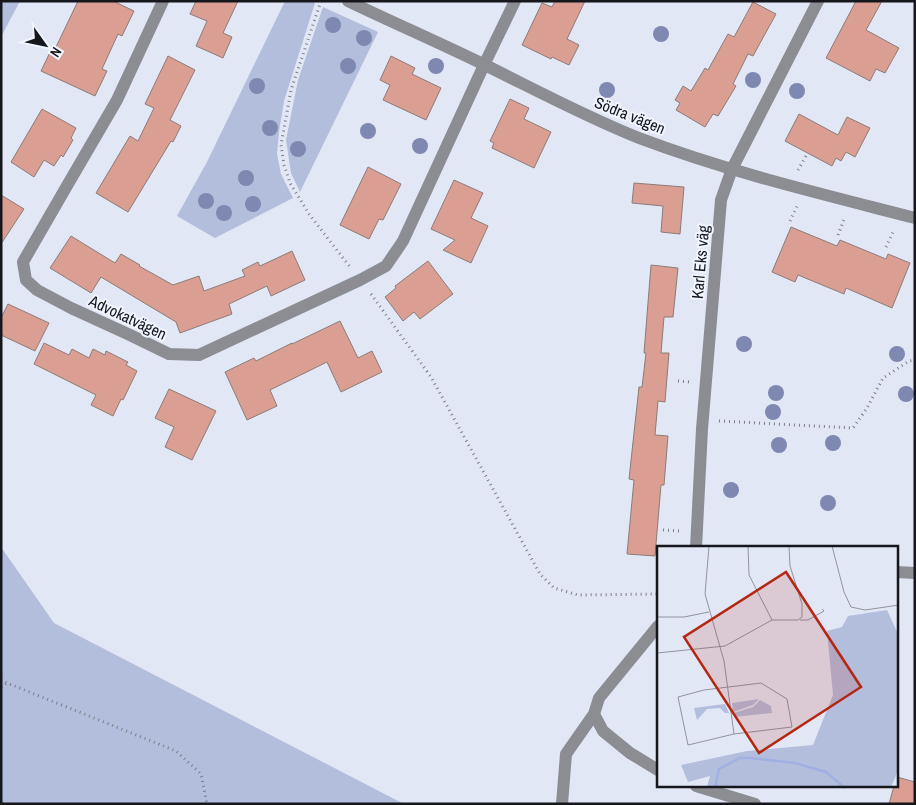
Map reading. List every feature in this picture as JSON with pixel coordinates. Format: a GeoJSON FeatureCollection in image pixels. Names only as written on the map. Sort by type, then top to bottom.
{"type":"FeatureCollection","features":[{"type":"Feature","properties":{"kind":"street","name":"Advokatvägen"},"geometry":{"type":"LineString","coordinates":[[163,1],[117,100],[23,262],[26,280],[37,290],[71,308],[169,354],[199,355],[386,266],[403,240],[515,1]]}},
{"type":"Feature","properties":{"kind":"street","name":"Södra vägen"},"geometry":{"type":"LineString","coordinates":[[348,1],[563,104],[638,137],[732,169],[915,218]]}},
{"type":"Feature","properties":{"kind":"street","name":"Karl Eks väg"},"geometry":{"type":"LineString","coordinates":[[696,546],[702,429],[721,200],[732,169],[818,1]]}},
{"type":"Feature","properties":{"kind":"street"},"geometry":{"type":"LineString","coordinates":[[898,572],[915,573]]}},
{"type":"Feature","properties":{"kind":"street"},"geometry":{"type":"LineString","coordinates":[[562,804],[566,754],[594,714],[599,698],[657,627]]}},
{"type":"Feature","properties":{"kind":"street"},"geometry":{"type":"LineString","coordinates":[[594,714],[603,731],[630,753],[657,769]]}},
{"type":"Feature","properties":{"kind":"street"},"geometry":{"type":"LineString","coordinates":[[702,788],[755,804]]}},
{"type":"Feature","properties":{"kind":"path"},"geometry":{"type":"LineString","coordinates":[[321,2],[291,90],[281,145],[284,165],[290,183],[309,214],[354,271]]}},
{"type":"Feature","properties":{"kind":"path"},"geometry":{"type":"LineString","coordinates":[[797,172],[806,156]]}},
{"type":"Feature","properties":{"kind":"path"},"geometry":{"type":"LineString","coordinates":[[790,221],[799,201]]}},
{"type":"Feature","properties":{"kind":"path"},"geometry":{"type":"LineString","coordinates":[[838,235],[847,214]]}},
{"type":"Feature","properties":{"kind":"path"},"geometry":{"type":"LineString","coordinates":[[886,247],[895,227]]}},
{"type":"Feature","properties":{"kind":"path"},"geometry":{"type":"LineString","coordinates":[[367,289],[430,377],[540,574],[554,588],[578,595],[657,594]]}},
{"type":"Feature","properties":{"kind":"path"},"geometry":{"type":"LineString","coordinates":[[718,421],[853,428],[867,408],[883,378],[915,360]]}},
{"type":"Feature","properties":{"kind":"path"},"geometry":{"type":"LineString","coordinates":[[1,680],[176,752],[201,774],[207,804]]}},
{"type":"Feature","properties":{"kind":"path"},"geometry":{"type":"LineString","coordinates":[[1,687],[7,684]]}},
{"type":"Feature","properties":{"kind":"shaded area"},"geometry":{"type":"Polygon","coordinates":[[[1,1],[20,1],[1,37],[1,1]]]}},
{"type":"Feature","properties":{"kind":"shaded area"},"geometry":{"type":"Polygon","coordinates":[[[285,1],[311,1],[315,3],[284,101],[279,132],[277,154],[281,174],[293,198],[215,238],[177,216],[207,162],[285,1]]]}},
{"type":"Feature","properties":{"kind":"shaded area"},"geometry":{"type":"Polygon","coordinates":[[[323,7],[378,32],[300,192],[291,173],[286,140],[298,80],[323,7]]]}},
{"type":"Feature","properties":{"kind":"shaded area"},"geometry":{"type":"Polygon","coordinates":[[[1,547],[54,623],[404,804],[1,804],[1,547]]]}},
{"type":"Feature","properties":{"kind":"building"},"geometry":{"type":"Polygon","coordinates":[[[78,1],[113,1],[134,11],[122,36],[118,34],[102,69],[107,71],[95,96],[41,71],[53,46],[56,47],[78,1]]]}},
{"type":"Feature","properties":{"kind":"building"},"geometry":{"type":"Polygon","coordinates":[[[196,1],[238,1],[223,33],[232,37],[223,58],[196,46],[207,21],[190,14],[196,1]]]}},
{"type":"Feature","properties":{"kind":"building"},"geometry":{"type":"Polygon","coordinates":[[[555,1],[585,1],[567,39],[579,45],[569,65],[552,57],[551,59],[522,45],[542,3],[552,7],[555,1]]]}},
{"type":"Feature","properties":{"kind":"building"},"geometry":{"type":"Polygon","coordinates":[[[856,1],[882,1],[866,30],[899,48],[885,73],[876,69],[870,81],[826,58],[856,1]]]}},
{"type":"Feature","properties":{"kind":"building"},"geometry":{"type":"Polygon","coordinates":[[[753,2],[776,14],[753,56],[748,54],[733,84],[736,86],[718,116],[713,114],[705,127],[676,110],[680,103],[675,100],[683,86],[691,91],[705,68],[708,70],[728,34],[734,37],[753,2]]]}},
{"type":"Feature","properties":{"kind":"building"},"geometry":{"type":"Polygon","coordinates":[[[168,56],[195,70],[170,120],[181,126],[173,142],[171,141],[128,212],[96,193],[130,136],[138,141],[154,108],[145,104],[168,56]]]}},
{"type":"Feature","properties":{"kind":"building"},"geometry":{"type":"Polygon","coordinates":[[[391,56],[415,68],[412,74],[441,88],[426,120],[383,100],[390,85],[380,80],[391,56]]]}},
{"type":"Feature","properties":{"kind":"building"},"geometry":{"type":"Polygon","coordinates":[[[510,99],[529,108],[524,119],[551,132],[534,168],[492,148],[494,143],[490,141],[510,99]]]}},
{"type":"Feature","properties":{"kind":"building"},"geometry":{"type":"Polygon","coordinates":[[[42,109],[76,128],[71,138],[73,140],[63,157],[61,155],[54,166],[44,160],[34,177],[11,162],[42,109]]]}},
{"type":"Feature","properties":{"kind":"building"},"geometry":{"type":"Polygon","coordinates":[[[799,114],[838,135],[847,117],[870,128],[855,157],[846,152],[841,161],[836,158],[832,166],[785,141],[799,114]]]}},
{"type":"Feature","properties":{"kind":"building"},"geometry":{"type":"Polygon","coordinates":[[[368,167],[401,184],[383,220],[379,219],[369,239],[340,225],[368,167]]]}},
{"type":"Feature","properties":{"kind":"building"},"geometry":{"type":"Polygon","coordinates":[[[454,180],[483,193],[471,218],[488,226],[471,263],[443,250],[455,240],[431,229],[454,180]]]}},
{"type":"Feature","properties":{"kind":"building"},"geometry":{"type":"Polygon","coordinates":[[[634,183],[684,187],[680,234],[661,232],[663,206],[632,203],[634,183]]]}},
{"type":"Feature","properties":{"kind":"building"},"geometry":{"type":"Polygon","coordinates":[[[1,195],[24,209],[1,244],[1,195]]]}},
{"type":"Feature","properties":{"kind":"building"},"geometry":{"type":"Polygon","coordinates":[[[791,227],[837,246],[840,240],[886,259],[888,254],[910,263],[892,308],[846,288],[844,294],[798,275],[795,282],[772,272],[791,227]]]}},
{"type":"Feature","properties":{"kind":"building"},"geometry":{"type":"Polygon","coordinates":[[[71,236],[115,263],[121,254],[173,285],[199,276],[204,291],[245,276],[242,270],[258,262],[260,266],[292,251],[305,280],[271,296],[267,286],[229,304],[232,314],[180,333],[176,322],[101,277],[91,293],[50,268],[71,236]]]}},
{"type":"Feature","properties":{"kind":"building"},"geometry":{"type":"Polygon","coordinates":[[[428,261],[453,294],[420,319],[414,312],[403,321],[385,297],[396,288],[395,286],[428,261]]]}},
{"type":"Feature","properties":{"kind":"building"},"geometry":{"type":"Polygon","coordinates":[[[651,265],[678,268],[673,317],[664,317],[661,353],[669,353],[665,402],[658,401],[655,435],[668,436],[664,485],[661,485],[655,556],[627,554],[634,480],[629,479],[639,387],[642,387],[646,353],[644,353],[651,265]]]}},
{"type":"Feature","properties":{"kind":"building"},"geometry":{"type":"Polygon","coordinates":[[[8,304],[49,323],[35,351],[1,335],[1,318],[8,304]]]}},
{"type":"Feature","properties":{"kind":"building"},"geometry":{"type":"Polygon","coordinates":[[[340,321],[358,358],[372,351],[382,372],[341,392],[327,362],[270,390],[277,406],[247,420],[225,372],[254,358],[256,361],[340,321]]]}},
{"type":"Feature","properties":{"kind":"building"},"geometry":{"type":"Polygon","coordinates":[[[44,343],[69,355],[72,349],[89,358],[93,349],[105,355],[106,351],[128,362],[126,365],[137,371],[113,416],[91,405],[96,395],[34,364],[44,343]]]}},
{"type":"Feature","properties":{"kind":"building"},"geometry":{"type":"Polygon","coordinates":[[[169,389],[216,411],[192,460],[165,447],[174,427],[155,418],[169,389]]]}},
{"type":"Feature","properties":{"kind":"building"},"geometry":{"type":"Polygon","coordinates":[[[898,777],[915,782],[915,804],[889,804],[893,788],[898,788],[898,777]]]}}]}
